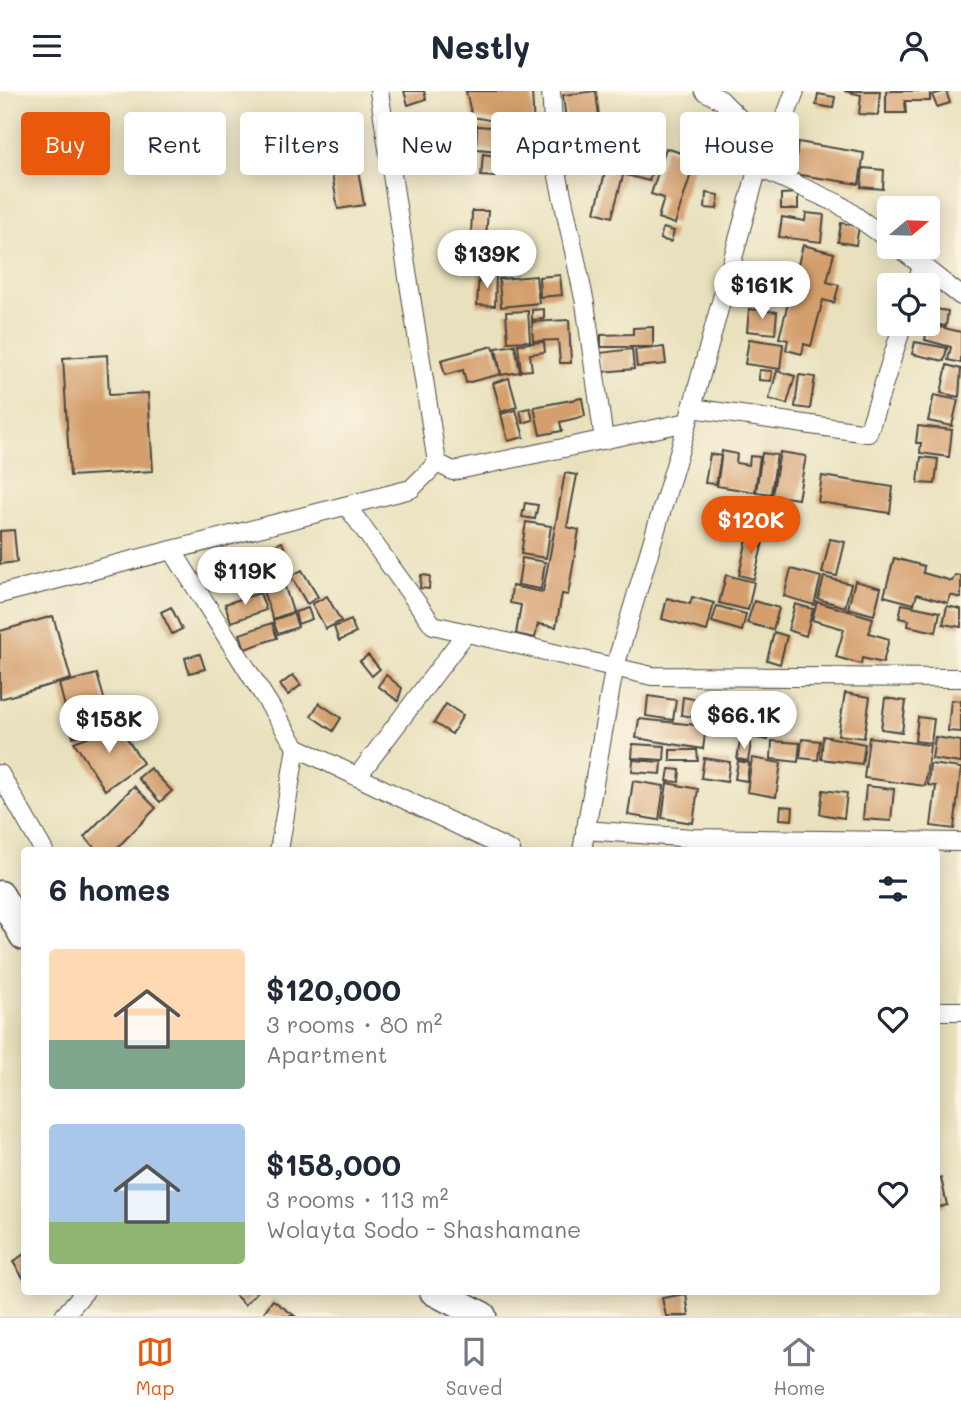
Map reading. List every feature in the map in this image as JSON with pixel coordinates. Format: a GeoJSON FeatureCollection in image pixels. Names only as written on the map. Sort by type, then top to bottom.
{"type":"FeatureCollection","features":[{"type":"Feature","properties":{"kind":"highway"},"geometry":{"type":"LineString","coordinates":[[0,895],[21,931]]}},
{"type":"Feature","properties":{"kind":"highway"},"geometry":{"type":"LineString","coordinates":[[441,1295],[472,1314]]}},
{"type":"Feature","properties":{"kind":"street"},"geometry":{"type":"LineString","coordinates":[[379,91],[437,463]]}},
{"type":"Feature","properties":{"kind":"street"},"geometry":{"type":"LineString","coordinates":[[551,91],[556,167],[585,303],[604,440]]}},
{"type":"Feature","properties":{"kind":"street"},"geometry":{"type":"LineString","coordinates":[[704,91],[721,100],[733,112]]}},
{"type":"Feature","properties":{"kind":"street"},"geometry":{"type":"LineString","coordinates":[[787,112],[795,91]]}},
{"type":"Feature","properties":{"kind":"street"},"geometry":{"type":"LineString","coordinates":[[583,847],[614,670],[690,415],[756,175]]}},
{"type":"Feature","properties":{"kind":"street"},"geometry":{"type":"LineString","coordinates":[[776,175],[839,204],[877,231]]}},
{"type":"Feature","properties":{"kind":"street"},"geometry":{"type":"LineString","coordinates":[[916,259],[961,296]]}},
{"type":"Feature","properties":{"kind":"street"},"geometry":{"type":"LineString","coordinates":[[920,273],[923,264]]}},
{"type":"Feature","properties":{"kind":"street"},"geometry":{"type":"LineString","coordinates":[[437,463],[453,471],[604,440],[690,415],[867,433],[899,336]]}},
{"type":"Feature","properties":{"kind":"street"},"geometry":{"type":"LineString","coordinates":[[0,594],[411,489],[437,463]]}},
{"type":"Feature","properties":{"kind":"street"},"geometry":{"type":"LineString","coordinates":[[347,506],[433,625],[614,670],[652,676],[961,678]]}},
{"type":"Feature","properties":{"kind":"street"},"geometry":{"type":"LineString","coordinates":[[172,550],[296,747],[503,847]]}},
{"type":"Feature","properties":{"kind":"street"},"geometry":{"type":"LineString","coordinates":[[357,776],[466,633]]}},
{"type":"Feature","properties":{"kind":"street"},"geometry":{"type":"LineString","coordinates":[[280,847],[296,747]]}},
{"type":"Feature","properties":{"kind":"street"},"geometry":{"type":"LineString","coordinates":[[0,774],[42,847]]}},
{"type":"Feature","properties":{"kind":"street"},"geometry":{"type":"LineString","coordinates":[[585,830],[692,838],[961,842]]}},
{"type":"Feature","properties":{"kind":"street"},"geometry":{"type":"LineString","coordinates":[[940,1011],[961,1011]]}},
{"type":"Feature","properties":{"kind":"street"},"geometry":{"type":"LineString","coordinates":[[64,1316],[82,1295]]}},
{"type":"Feature","properties":{"kind":"building"},"geometry":{"type":"Polygon","coordinates":[[[404,91],[424,91],[426,99],[408,105],[404,91]]]}},
{"type":"Feature","properties":{"kind":"building"},"geometry":{"type":"Polygon","coordinates":[[[466,91],[532,91],[533,112],[491,112],[491,120],[477,118],[477,112],[471,112],[466,91]]]}},
{"type":"Feature","properties":{"kind":"building"},"geometry":{"type":"Polygon","coordinates":[[[596,91],[598,112],[565,112],[563,95],[596,91]]]}},
{"type":"Feature","properties":{"kind":"building"},"geometry":{"type":"Polygon","coordinates":[[[844,91],[880,91],[878,115],[859,114],[861,95],[844,91]]]}},
{"type":"Feature","properties":{"kind":"building"},"geometry":{"type":"Polygon","coordinates":[[[886,91],[930,91],[930,101],[905,101],[906,113],[886,113],[886,91]]]}},
{"type":"Feature","properties":{"kind":"building"},"geometry":{"type":"Polygon","coordinates":[[[946,91],[950,103],[937,107],[932,95],[946,91]]]}},
{"type":"Feature","properties":{"kind":"building"},"geometry":{"type":"Polygon","coordinates":[[[818,94],[835,97],[833,108],[816,105],[818,94]]]}},
{"type":"Feature","properties":{"kind":"building"},"geometry":{"type":"Polygon","coordinates":[[[477,126],[491,127],[491,150],[477,149],[477,126]]]}},
{"type":"Feature","properties":{"kind":"building"},"geometry":{"type":"Polygon","coordinates":[[[799,142],[864,153],[859,184],[799,175],[799,142]]]}},
{"type":"Feature","properties":{"kind":"building"},"geometry":{"type":"Polygon","coordinates":[[[666,148],[680,153],[680,175],[691,175],[675,224],[658,218],[664,198],[651,194],[657,175],[666,175],[666,148]]]}},
{"type":"Feature","properties":{"kind":"building"},"geometry":{"type":"Polygon","coordinates":[[[483,154],[491,155],[491,175],[495,177],[481,176],[483,154]]]}},
{"type":"Feature","properties":{"kind":"building"},"geometry":{"type":"Polygon","coordinates":[[[863,168],[884,170],[883,189],[861,187],[863,168]]]}},
{"type":"Feature","properties":{"kind":"building"},"geometry":{"type":"Polygon","coordinates":[[[332,175],[359,175],[364,205],[338,209],[332,175]]]}},
{"type":"Feature","properties":{"kind":"building"},"geometry":{"type":"Polygon","coordinates":[[[604,175],[623,175],[612,217],[595,212],[604,175]]]}},
{"type":"Feature","properties":{"kind":"building"},"geometry":{"type":"Polygon","coordinates":[[[626,175],[651,175],[649,181],[626,175]]]}},
{"type":"Feature","properties":{"kind":"building"},"geometry":{"type":"Polygon","coordinates":[[[706,193],[719,195],[717,209],[705,208],[706,193]]]}},
{"type":"Feature","properties":{"kind":"building"},"geometry":{"type":"Polygon","coordinates":[[[798,193],[798,209],[781,209],[781,194],[798,193]]]}},
{"type":"Feature","properties":{"kind":"building"},"geometry":{"type":"Polygon","coordinates":[[[472,211],[488,211],[486,238],[471,237],[472,211]]]}},
{"type":"Feature","properties":{"kind":"building"},"geometry":{"type":"Polygon","coordinates":[[[806,213],[824,215],[821,242],[779,237],[782,217],[805,221],[806,213]]]}},
{"type":"Feature","properties":{"kind":"building"},"geometry":{"type":"Polygon","coordinates":[[[841,223],[859,226],[856,245],[838,242],[841,223]]]}},
{"type":"Feature","properties":{"kind":"building"},"geometry":{"type":"Polygon","coordinates":[[[663,228],[674,231],[671,242],[660,239],[663,228]]]}},
{"type":"Feature","properties":{"kind":"building"},"geometry":{"type":"Polygon","coordinates":[[[504,242],[505,269],[477,270],[476,243],[504,242]]]}},
{"type":"Feature","properties":{"kind":"building"},"geometry":{"type":"Polygon","coordinates":[[[803,245],[834,253],[827,282],[839,285],[834,303],[823,300],[811,346],[804,344],[802,354],[786,350],[788,340],[779,338],[803,245]]]}},
{"type":"Feature","properties":{"kind":"building"},"geometry":{"type":"Polygon","coordinates":[[[479,274],[496,275],[495,306],[477,305],[479,274]]]}},
{"type":"Feature","properties":{"kind":"building"},"geometry":{"type":"Polygon","coordinates":[[[560,275],[562,295],[540,297],[539,277],[560,275]]]}},
{"type":"Feature","properties":{"kind":"building"},"geometry":{"type":"Polygon","coordinates":[[[536,276],[539,303],[501,307],[499,279],[536,276]]]}},
{"type":"Feature","properties":{"kind":"building"},"geometry":{"type":"Polygon","coordinates":[[[544,309],[544,319],[532,320],[532,310],[544,309]]]}},
{"type":"Feature","properties":{"kind":"building"},"geometry":{"type":"Polygon","coordinates":[[[749,309],[777,312],[775,334],[747,331],[749,309]]]}},
{"type":"Feature","properties":{"kind":"building"},"geometry":{"type":"Polygon","coordinates":[[[940,310],[948,311],[946,326],[940,325],[940,310]]]}},
{"type":"Feature","properties":{"kind":"building"},"geometry":{"type":"Polygon","coordinates":[[[528,311],[530,341],[508,342],[506,312],[528,311]]]}},
{"type":"Feature","properties":{"kind":"building"},"geometry":{"type":"Polygon","coordinates":[[[569,320],[571,363],[560,363],[558,340],[533,341],[532,322],[569,320]]]}},
{"type":"Feature","properties":{"kind":"building"},"geometry":{"type":"Polygon","coordinates":[[[653,327],[653,347],[601,347],[601,335],[633,334],[633,328],[653,327]]]}},
{"type":"Feature","properties":{"kind":"building"},"geometry":{"type":"Polygon","coordinates":[[[940,327],[961,332],[961,363],[948,360],[951,347],[925,340],[926,336],[940,336],[940,327]]]}},
{"type":"Feature","properties":{"kind":"building"},"geometry":{"type":"Polygon","coordinates":[[[749,339],[783,344],[780,369],[745,364],[749,339]]]}},
{"type":"Feature","properties":{"kind":"building"},"geometry":{"type":"Polygon","coordinates":[[[544,342],[545,352],[530,354],[532,370],[521,371],[518,344],[544,342]]]}},
{"type":"Feature","properties":{"kind":"building"},"geometry":{"type":"Polygon","coordinates":[[[915,342],[947,348],[944,361],[912,354],[915,342]]]}},
{"type":"Feature","properties":{"kind":"building"},"geometry":{"type":"Polygon","coordinates":[[[515,345],[520,372],[501,375],[496,348],[515,345]]]}},
{"type":"Feature","properties":{"kind":"building"},"geometry":{"type":"Polygon","coordinates":[[[493,346],[501,374],[466,383],[463,370],[445,375],[441,360],[493,346]]]}},
{"type":"Feature","properties":{"kind":"building"},"geometry":{"type":"Polygon","coordinates":[[[664,347],[666,364],[637,367],[635,350],[664,347]]]}},
{"type":"Feature","properties":{"kind":"building"},"geometry":{"type":"Polygon","coordinates":[[[632,349],[634,369],[602,372],[600,353],[632,349]]]}},
{"type":"Feature","properties":{"kind":"building"},"geometry":{"type":"Polygon","coordinates":[[[107,355],[109,395],[148,393],[153,471],[70,476],[63,358],[107,355]]]}},
{"type":"Feature","properties":{"kind":"building"},"geometry":{"type":"Polygon","coordinates":[[[947,365],[961,369],[959,397],[941,393],[947,365]]]}},
{"type":"Feature","properties":{"kind":"building"},"geometry":{"type":"Polygon","coordinates":[[[759,370],[772,371],[771,381],[759,380],[759,370]]]}},
{"type":"Feature","properties":{"kind":"building"},"geometry":{"type":"Polygon","coordinates":[[[777,371],[795,376],[787,404],[769,399],[777,371]]]}},
{"type":"Feature","properties":{"kind":"building"},"geometry":{"type":"Polygon","coordinates":[[[799,375],[815,377],[810,409],[795,407],[799,375]]]}},
{"type":"Feature","properties":{"kind":"building"},"geometry":{"type":"Polygon","coordinates":[[[509,378],[517,407],[501,412],[493,383],[509,378]]]}},
{"type":"Feature","properties":{"kind":"building"},"geometry":{"type":"Polygon","coordinates":[[[934,395],[958,400],[952,426],[928,421],[934,395]]]}},
{"type":"Feature","properties":{"kind":"building"},"geometry":{"type":"Polygon","coordinates":[[[582,398],[585,416],[560,422],[562,431],[540,435],[534,407],[582,398]]]}},
{"type":"Feature","properties":{"kind":"building"},"geometry":{"type":"Polygon","coordinates":[[[530,408],[533,420],[523,423],[520,410],[530,408]]]}},
{"type":"Feature","properties":{"kind":"building"},"geometry":{"type":"Polygon","coordinates":[[[516,410],[524,437],[508,441],[501,414],[516,410]]]}},
{"type":"Feature","properties":{"kind":"building"},"geometry":{"type":"Polygon","coordinates":[[[918,426],[952,430],[949,457],[920,453],[921,443],[916,443],[918,426]]]}},
{"type":"Feature","properties":{"kind":"building"},"geometry":{"type":"Polygon","coordinates":[[[722,451],[737,454],[736,463],[749,465],[750,456],[760,457],[755,492],[717,486],[722,451]]]}},
{"type":"Feature","properties":{"kind":"building"},"geometry":{"type":"Polygon","coordinates":[[[780,452],[806,456],[798,499],[772,495],[780,452]]]}},
{"type":"Feature","properties":{"kind":"building"},"geometry":{"type":"Polygon","coordinates":[[[762,453],[777,455],[771,494],[756,492],[762,453]]]}},
{"type":"Feature","properties":{"kind":"building"},"geometry":{"type":"Polygon","coordinates":[[[710,454],[721,456],[716,484],[705,483],[710,454]]]}},
{"type":"Feature","properties":{"kind":"building"},"geometry":{"type":"Polygon","coordinates":[[[921,457],[938,459],[935,484],[918,483],[921,457]]]}},
{"type":"Feature","properties":{"kind":"building"},"geometry":{"type":"Polygon","coordinates":[[[565,473],[577,475],[567,527],[579,530],[568,595],[562,594],[556,627],[538,624],[535,638],[516,634],[521,605],[510,603],[512,586],[543,592],[565,473]]]}},
{"type":"Feature","properties":{"kind":"building"},"geometry":{"type":"Polygon","coordinates":[[[822,476],[893,487],[890,513],[818,502],[822,476]]]}},
{"type":"Feature","properties":{"kind":"building"},"geometry":{"type":"Polygon","coordinates":[[[525,503],[538,505],[535,519],[522,517],[525,503]]]}},
{"type":"Feature","properties":{"kind":"building"},"geometry":{"type":"Polygon","coordinates":[[[526,522],[551,526],[546,558],[521,554],[526,522]]]}},
{"type":"Feature","properties":{"kind":"building"},"geometry":{"type":"Polygon","coordinates":[[[14,530],[17,562],[0,564],[0,531],[14,530]]]}},
{"type":"Feature","properties":{"kind":"building"},"geometry":{"type":"Polygon","coordinates":[[[748,534],[764,538],[754,579],[739,575],[748,534]]]}},
{"type":"Feature","properties":{"kind":"building"},"geometry":{"type":"Polygon","coordinates":[[[830,539],[845,542],[837,576],[822,573],[830,539]]]}},
{"type":"Feature","properties":{"kind":"building"},"geometry":{"type":"Polygon","coordinates":[[[282,542],[292,568],[279,573],[269,547],[282,542]]]}},
{"type":"Feature","properties":{"kind":"building"},"geometry":{"type":"Polygon","coordinates":[[[522,558],[545,562],[541,589],[518,585],[522,558]]]}},
{"type":"Feature","properties":{"kind":"building"},"geometry":{"type":"Polygon","coordinates":[[[894,558],[924,566],[923,573],[952,581],[955,575],[961,576],[961,598],[950,595],[948,603],[917,594],[914,604],[884,596],[894,558]]]}},
{"type":"Feature","properties":{"kind":"building"},"geometry":{"type":"Polygon","coordinates":[[[271,563],[278,583],[267,587],[260,567],[271,563]]]}},
{"type":"Feature","properties":{"kind":"building"},"geometry":{"type":"Polygon","coordinates":[[[791,569],[821,577],[814,605],[784,596],[791,569]]]}},
{"type":"Feature","properties":{"kind":"building"},"geometry":{"type":"Polygon","coordinates":[[[302,570],[318,597],[307,604],[291,576],[302,570]]]}},
{"type":"Feature","properties":{"kind":"building"},"geometry":{"type":"Polygon","coordinates":[[[421,575],[430,576],[429,589],[420,588],[421,575]]]}},
{"type":"Feature","properties":{"kind":"building"},"geometry":{"type":"Polygon","coordinates":[[[726,575],[754,582],[748,610],[719,603],[726,575]]]}},
{"type":"Feature","properties":{"kind":"building"},"geometry":{"type":"Polygon","coordinates":[[[824,577],[851,584],[845,607],[818,599],[824,577]]]}},
{"type":"Feature","properties":{"kind":"building"},"geometry":{"type":"Polygon","coordinates":[[[855,581],[881,588],[874,615],[848,608],[855,581]]]}},
{"type":"Feature","properties":{"kind":"building"},"geometry":{"type":"Polygon","coordinates":[[[284,584],[293,612],[273,619],[263,591],[284,584]]]}},
{"type":"Feature","properties":{"kind":"building"},"geometry":{"type":"Polygon","coordinates":[[[260,593],[266,610],[231,622],[225,604],[260,593]]]}},
{"type":"Feature","properties":{"kind":"building"},"geometry":{"type":"Polygon","coordinates":[[[327,596],[341,621],[326,629],[312,604],[327,596]]]}},
{"type":"Feature","properties":{"kind":"building"},"geometry":{"type":"Polygon","coordinates":[[[692,597],[714,603],[707,631],[662,619],[667,598],[690,604],[692,597]]]}},
{"type":"Feature","properties":{"kind":"building"},"geometry":{"type":"Polygon","coordinates":[[[754,601],[779,608],[773,630],[747,623],[754,601]]]}},
{"type":"Feature","properties":{"kind":"building"},"geometry":{"type":"Polygon","coordinates":[[[817,602],[873,618],[869,633],[889,639],[883,663],[862,658],[861,664],[836,657],[844,629],[812,620],[817,602]]]}},
{"type":"Feature","properties":{"kind":"building"},"geometry":{"type":"Polygon","coordinates":[[[795,604],[813,609],[806,636],[788,630],[795,604]]]}},
{"type":"Feature","properties":{"kind":"building"},"geometry":{"type":"Polygon","coordinates":[[[902,604],[940,612],[936,632],[908,626],[909,620],[899,618],[902,604]]]}},
{"type":"Feature","properties":{"kind":"building"},"geometry":{"type":"Polygon","coordinates":[[[717,606],[746,614],[742,631],[712,622],[717,606]]]}},
{"type":"Feature","properties":{"kind":"building"},"geometry":{"type":"Polygon","coordinates":[[[947,606],[961,609],[961,627],[943,624],[947,606]]]}},
{"type":"Feature","properties":{"kind":"building"},"geometry":{"type":"Polygon","coordinates":[[[171,607],[182,629],[172,634],[161,612],[171,607]]]}},
{"type":"Feature","properties":{"kind":"building"},"geometry":{"type":"Polygon","coordinates":[[[308,608],[312,619],[298,624],[295,612],[308,608]]]}},
{"type":"Feature","properties":{"kind":"building"},"geometry":{"type":"Polygon","coordinates":[[[293,613],[298,627],[278,634],[273,620],[293,613]]]}},
{"type":"Feature","properties":{"kind":"building"},"geometry":{"type":"Polygon","coordinates":[[[53,616],[71,679],[0,699],[0,631],[53,616]]]}},
{"type":"Feature","properties":{"kind":"building"},"geometry":{"type":"Polygon","coordinates":[[[351,620],[356,633],[339,641],[334,627],[351,620]]]}},
{"type":"Feature","properties":{"kind":"building"},"geometry":{"type":"Polygon","coordinates":[[[272,623],[277,638],[245,649],[240,634],[272,623]]]}},
{"type":"Feature","properties":{"kind":"building"},"geometry":{"type":"Polygon","coordinates":[[[774,632],[787,636],[780,664],[767,660],[774,632]]]}},
{"type":"Feature","properties":{"kind":"building"},"geometry":{"type":"Polygon","coordinates":[[[200,654],[205,669],[189,673],[185,658],[200,654]]]}},
{"type":"Feature","properties":{"kind":"building"},"geometry":{"type":"Polygon","coordinates":[[[368,655],[380,669],[372,676],[360,661],[368,655]]]}},
{"type":"Feature","properties":{"kind":"building"},"geometry":{"type":"Polygon","coordinates":[[[97,674],[112,726],[73,737],[59,684],[97,674]]]}},
{"type":"Feature","properties":{"kind":"building"},"geometry":{"type":"Polygon","coordinates":[[[293,675],[301,685],[288,695],[280,685],[293,675]]]}},
{"type":"Feature","properties":{"kind":"building"},"geometry":{"type":"Polygon","coordinates":[[[386,675],[402,688],[398,701],[378,686],[386,675]]]}},
{"type":"Feature","properties":{"kind":"building"},"geometry":{"type":"Polygon","coordinates":[[[845,693],[870,697],[864,738],[838,735],[845,693]]]}},
{"type":"Feature","properties":{"kind":"building"},"geometry":{"type":"Polygon","coordinates":[[[648,696],[676,700],[673,720],[646,716],[648,696]]]}},
{"type":"Feature","properties":{"kind":"building"},"geometry":{"type":"Polygon","coordinates":[[[683,697],[711,702],[708,719],[681,715],[683,697]]]}},
{"type":"Feature","properties":{"kind":"building"},"geometry":{"type":"Polygon","coordinates":[[[748,697],[775,702],[772,719],[745,714],[748,697]]]}},
{"type":"Feature","properties":{"kind":"building"},"geometry":{"type":"Polygon","coordinates":[[[885,698],[906,701],[902,732],[881,729],[885,698]]]}},
{"type":"Feature","properties":{"kind":"building"},"geometry":{"type":"Polygon","coordinates":[[[951,700],[961,701],[961,732],[948,731],[951,700]]]}},
{"type":"Feature","properties":{"kind":"building"},"geometry":{"type":"Polygon","coordinates":[[[319,703],[341,718],[333,731],[311,716],[319,703]]]}},
{"type":"Feature","properties":{"kind":"building"},"geometry":{"type":"Polygon","coordinates":[[[446,704],[463,715],[452,734],[434,723],[446,704]]]}},
{"type":"Feature","properties":{"kind":"building"},"geometry":{"type":"Polygon","coordinates":[[[918,717],[934,719],[931,743],[915,741],[918,717]]]}},
{"type":"Feature","properties":{"kind":"building"},"geometry":{"type":"Polygon","coordinates":[[[639,719],[706,726],[703,749],[636,738],[639,719]]]}},
{"type":"Feature","properties":{"kind":"building"},"geometry":{"type":"Polygon","coordinates":[[[742,719],[771,724],[768,740],[739,735],[742,719]]]}},
{"type":"Feature","properties":{"kind":"building"},"geometry":{"type":"Polygon","coordinates":[[[118,725],[143,763],[105,790],[74,742],[118,725]]]}},
{"type":"Feature","properties":{"kind":"building"},"geometry":{"type":"Polygon","coordinates":[[[823,736],[865,744],[862,764],[821,759],[823,736]]]}},
{"type":"Feature","properties":{"kind":"building"},"geometry":{"type":"Polygon","coordinates":[[[869,737],[930,745],[925,786],[864,778],[869,737]]]}},
{"type":"Feature","properties":{"kind":"building"},"geometry":{"type":"Polygon","coordinates":[[[935,737],[961,741],[961,763],[932,759],[935,737]]]}},
{"type":"Feature","properties":{"kind":"building"},"geometry":{"type":"Polygon","coordinates":[[[802,739],[820,741],[818,760],[800,758],[802,739]]]}},
{"type":"Feature","properties":{"kind":"building"},"geometry":{"type":"Polygon","coordinates":[[[740,741],[751,743],[748,761],[737,759],[740,741]]]}},
{"type":"Feature","properties":{"kind":"building"},"geometry":{"type":"Polygon","coordinates":[[[772,741],[800,743],[798,762],[771,759],[772,741]]]}},
{"type":"Feature","properties":{"kind":"building"},"geometry":{"type":"Polygon","coordinates":[[[633,744],[665,746],[664,760],[632,758],[633,744]]]}},
{"type":"Feature","properties":{"kind":"building"},"geometry":{"type":"Polygon","coordinates":[[[670,750],[697,750],[698,761],[670,761],[670,750]]]}},
{"type":"Feature","properties":{"kind":"building"},"geometry":{"type":"Polygon","coordinates":[[[704,758],[730,762],[727,782],[701,778],[704,758]]]}},
{"type":"Feature","properties":{"kind":"building"},"geometry":{"type":"Polygon","coordinates":[[[752,758],[781,763],[776,797],[747,792],[752,758]]]}},
{"type":"Feature","properties":{"kind":"building"},"geometry":{"type":"Polygon","coordinates":[[[633,760],[662,762],[661,774],[632,772],[633,760]]]}},
{"type":"Feature","properties":{"kind":"building"},"geometry":{"type":"Polygon","coordinates":[[[738,761],[749,763],[747,781],[735,779],[738,761]]]}},
{"type":"Feature","properties":{"kind":"building"},"geometry":{"type":"Polygon","coordinates":[[[930,764],[961,768],[954,829],[931,826],[936,786],[928,785],[930,764]]]}},
{"type":"Feature","properties":{"kind":"building"},"geometry":{"type":"Polygon","coordinates":[[[150,768],[172,791],[160,802],[138,778],[150,768]]]}},
{"type":"Feature","properties":{"kind":"building"},"geometry":{"type":"Polygon","coordinates":[[[669,769],[680,770],[679,782],[667,781],[669,769]]]}},
{"type":"Feature","properties":{"kind":"building"},"geometry":{"type":"Polygon","coordinates":[[[633,781],[664,786],[659,820],[628,815],[633,781]]]}},
{"type":"Feature","properties":{"kind":"building"},"geometry":{"type":"Polygon","coordinates":[[[667,783],[698,789],[693,823],[662,818],[667,783]]]}},
{"type":"Feature","properties":{"kind":"building"},"geometry":{"type":"Polygon","coordinates":[[[134,786],[156,808],[118,847],[94,847],[84,837],[134,786]]]}},
{"type":"Feature","properties":{"kind":"building"},"geometry":{"type":"Polygon","coordinates":[[[866,786],[894,789],[891,821],[863,819],[866,786]]]}},
{"type":"Feature","properties":{"kind":"building"},"geometry":{"type":"Polygon","coordinates":[[[823,790],[847,793],[844,818],[820,814],[823,790]]]}},
{"type":"Feature","properties":{"kind":"building"},"geometry":{"type":"Polygon","coordinates":[[[781,806],[793,807],[792,820],[780,819],[781,806]]]}},
{"type":"Feature","properties":{"kind":"building"},"geometry":{"type":"Polygon","coordinates":[[[940,1178],[947,1205],[940,1207],[940,1178]]]}},
{"type":"Feature","properties":{"kind":"building"},"geometry":{"type":"Polygon","coordinates":[[[21,1256],[21,1274],[13,1262],[21,1256]]]}},
{"type":"Feature","properties":{"kind":"building"},"geometry":{"type":"Polygon","coordinates":[[[235,1295],[254,1295],[245,1305],[235,1295]]]}},
{"type":"Feature","properties":{"kind":"building"},"geometry":{"type":"Polygon","coordinates":[[[686,1295],[689,1316],[666,1316],[662,1298],[686,1295]]]}},
{"type":"Feature","properties":{"kind":"building"},"geometry":{"type":"Polygon","coordinates":[[[273,1300],[295,1316],[269,1316],[264,1312],[273,1300]]]}}]}
